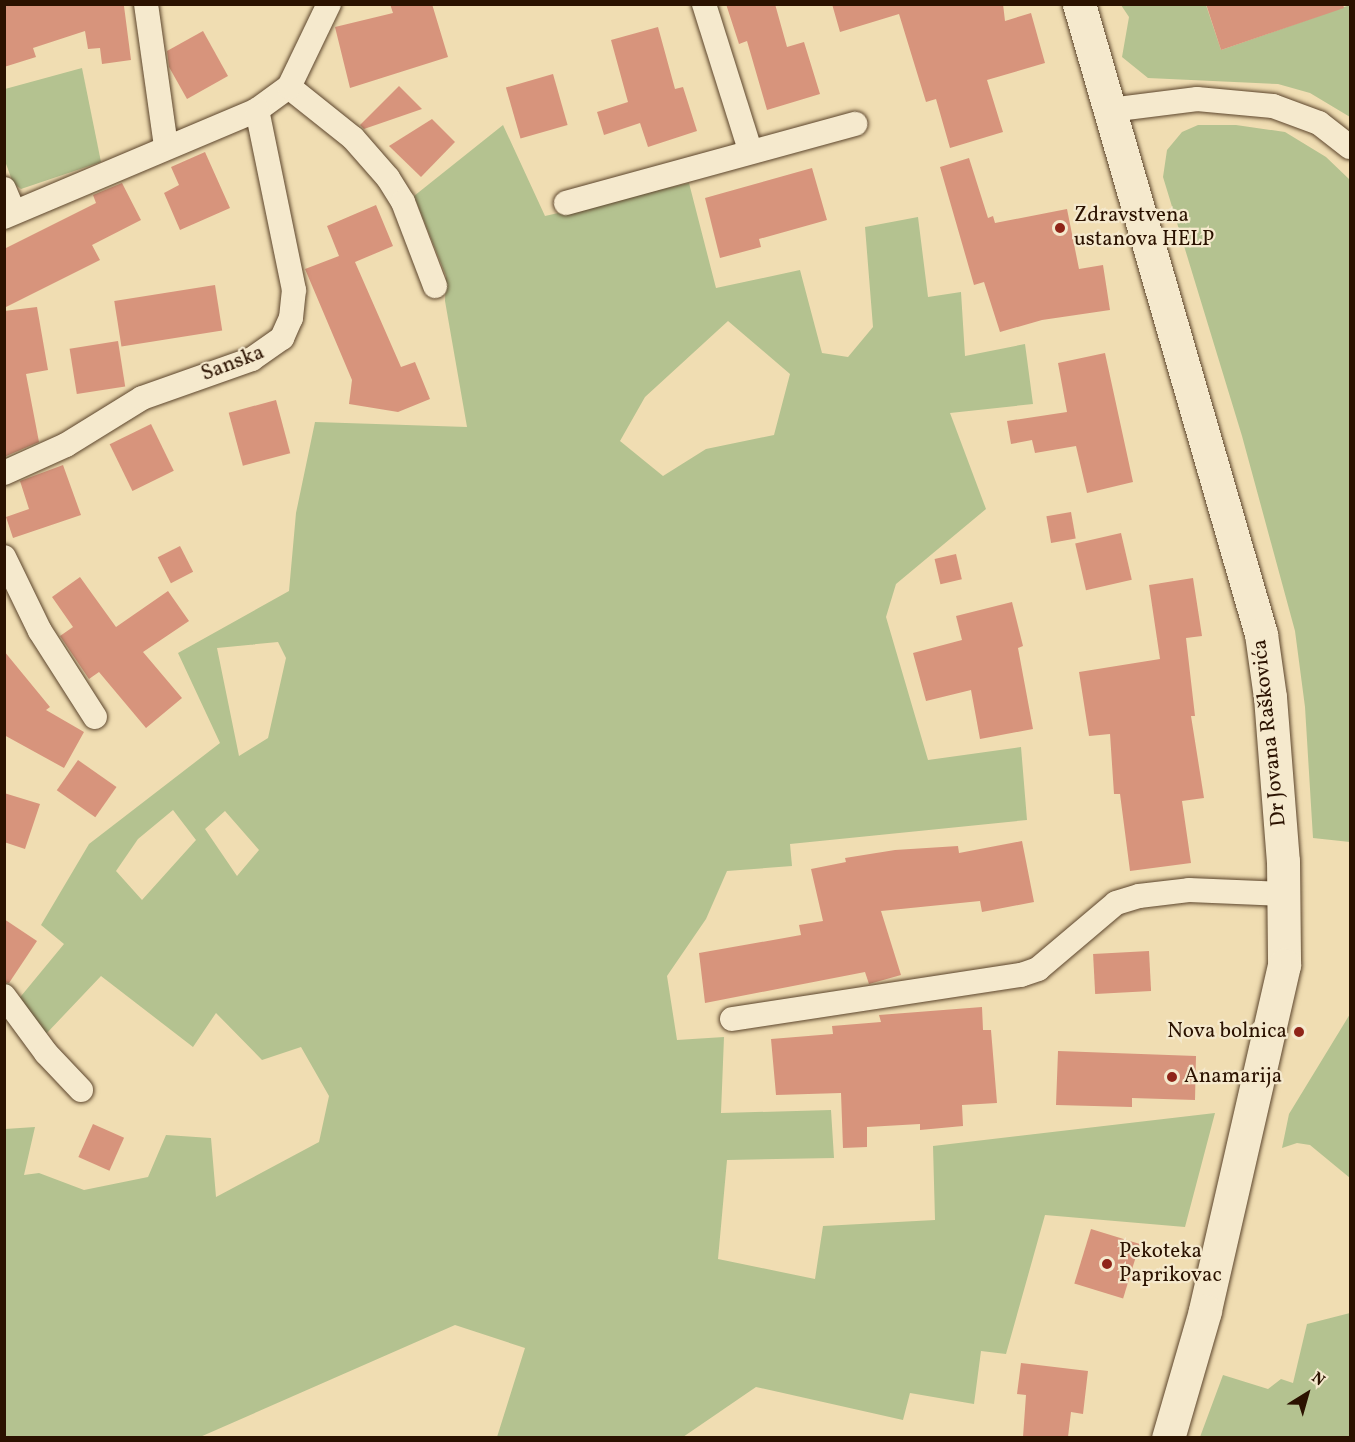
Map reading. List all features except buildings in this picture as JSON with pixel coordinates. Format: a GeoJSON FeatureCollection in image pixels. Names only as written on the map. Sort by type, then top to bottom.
{"type":"FeatureCollection","features":[{"type":"Feature","properties":{"kind":"street"},"geometry":{"type":"LineString","coordinates":[[146,4],[166,147]]}},
{"type":"Feature","properties":{"kind":"street"},"geometry":{"type":"LineString","coordinates":[[4,189],[9,215],[166,147],[257,111],[289,87],[329,4]]}},
{"type":"Feature","properties":{"kind":"street"},"geometry":{"type":"LineString","coordinates":[[704,4],[750,150]]}},
{"type":"Feature","properties":{"kind":"street","name":"Dr Jovana Raškovića"},"geometry":{"type":"LineString","coordinates":[[1079,4],[1261,634],[1270,697],[1284,894],[1284,964],[1275,1010],[1205,1311],[1168,1437]]}},
{"type":"Feature","properties":{"kind":"street"},"geometry":{"type":"LineString","coordinates":[[289,87],[353,138],[388,178],[403,202],[435,286]]}},
{"type":"Feature","properties":{"kind":"street"},"geometry":{"type":"LineString","coordinates":[[1110,110],[1197,99],[1264,105],[1319,123],[1350,147]]}},
{"type":"Feature","properties":{"kind":"street","name":"Sanska"},"geometry":{"type":"LineString","coordinates":[[4,473],[66,445],[142,398],[252,359],[282,338],[291,318],[294,291],[257,111]]}},
{"type":"Feature","properties":{"kind":"street"},"geometry":{"type":"LineString","coordinates":[[566,203],[750,150],[855,124]]}},
{"type":"Feature","properties":{"kind":"street"},"geometry":{"type":"LineString","coordinates":[[4,557],[40,631],[95,717]]}},
{"type":"Feature","properties":{"kind":"street"},"geometry":{"type":"LineString","coordinates":[[732,1019],[1021,975],[1038,969],[1116,903],[1139,896],[1189,890],[1284,894]]}},
{"type":"Feature","properties":{"kind":"street"},"geometry":{"type":"LineString","coordinates":[[4,996],[46,1053],[81,1090]]}},
{"type":"Feature","properties":{"kind":"green space"},"geometry":{"type":"Polygon","coordinates":[[[1121,5],[1206,5],[1221,50],[1350,5],[1350,117],[1310,93],[1278,84],[1148,78],[1122,57],[1129,17],[1121,5]]]}},
{"type":"Feature","properties":{"kind":"green space"},"geometry":{"type":"Polygon","coordinates":[[[82,68],[101,162],[21,189],[13,183],[5,161],[5,89],[82,68]]]}},
{"type":"Feature","properties":{"kind":"green space"},"geometry":{"type":"Polygon","coordinates":[[[503,125],[545,216],[689,183],[716,288],[800,270],[822,353],[848,357],[873,327],[865,227],[918,217],[928,297],[961,292],[965,356],[1025,344],[1033,404],[950,413],[986,509],[896,584],[886,617],[928,760],[1021,747],[1027,820],[790,844],[792,866],[727,871],[706,919],[667,976],[677,1040],[724,1037],[721,1113],[831,1110],[834,1158],[727,1160],[718,1259],[815,1279],[823,1226],[935,1220],[933,1146],[1215,1113],[1185,1227],[1045,1215],[1006,1354],[981,1351],[974,1404],[910,1393],[903,1420],[756,1387],[683,1437],[497,1437],[525,1348],[455,1325],[200,1437],[5,1438],[5,1129],[35,1127],[24,1175],[39,1173],[84,1190],[148,1177],[166,1135],[211,1138],[216,1197],[319,1142],[329,1096],[301,1047],[262,1060],[216,1013],[193,1047],[101,976],[45,1035],[17,1001],[64,944],[41,925],[89,844],[220,743],[178,653],[289,591],[296,513],[315,422],[467,427],[445,301],[446,276],[414,196],[503,125]],[[728,321],[645,397],[620,441],[663,476],[706,449],[774,435],[790,374],[728,321]],[[278,642],[217,648],[239,756],[268,738],[286,658],[278,642]],[[173,810],[138,839],[116,871],[142,900],[196,840],[173,810]],[[225,811],[205,829],[237,876],[259,850],[225,811]]]}},
{"type":"Feature","properties":{"kind":"green space"},"geometry":{"type":"Polygon","coordinates":[[[1198,125],[1236,125],[1285,132],[1326,157],[1350,180],[1350,842],[1313,838],[1305,707],[1295,631],[1242,436],[1163,177],[1167,150],[1182,132],[1198,125]]]}},
{"type":"Feature","properties":{"kind":"green space"},"geometry":{"type":"Polygon","coordinates":[[[1350,1014],[1350,1178],[1310,1145],[1297,1143],[1282,1148],[1289,1114],[1350,1014]]]}},
{"type":"Feature","properties":{"kind":"green space"},"geometry":{"type":"Polygon","coordinates":[[[1350,1313],[1350,1437],[1200,1437],[1223,1375],[1268,1389],[1281,1379],[1293,1383],[1307,1324],[1350,1313]]]}},
{"type":"Feature","properties":{"kind":"place","name":"Zdravstvena ustanova HELP"},"geometry":{"type":"Point","coordinates":[1060,228]}},
{"type":"Feature","properties":{"kind":"place","name":"Nova bolnica"},"geometry":{"type":"Point","coordinates":[1299,1032]}},
{"type":"Feature","properties":{"kind":"place","name":"Anamarija"},"geometry":{"type":"Point","coordinates":[1172,1077]}},
{"type":"Feature","properties":{"kind":"place","name":"Pekoteka Paprikovac"},"geometry":{"type":"Point","coordinates":[1107,1264]}}]}
